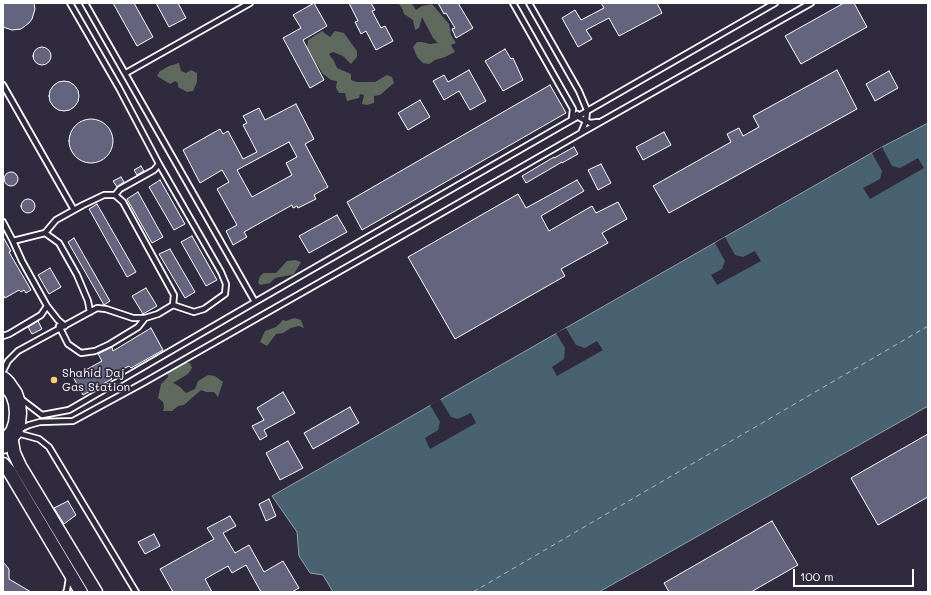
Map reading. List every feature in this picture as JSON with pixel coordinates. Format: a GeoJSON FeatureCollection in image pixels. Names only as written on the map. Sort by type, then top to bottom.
{"type":"FeatureCollection","features":[{"type":"Feature","properties":{"kind":"highway"},"geometry":{"type":"LineString","coordinates":[[6,381],[17,403],[18,413],[17,423],[9,438]]}},
{"type":"Feature","properties":{"kind":"street"},"geometry":{"type":"LineString","coordinates":[[9,438],[20,466],[96,592]]}},
{"type":"Feature","properties":{"kind":"street"},"geometry":{"type":"LineString","coordinates":[[3,464],[10,471],[81,592]]}},
{"type":"Feature","properties":{"kind":"lane"},"geometry":{"type":"LineString","coordinates":[[70,3],[119,88],[159,164],[221,272],[226,284],[225,294],[204,309],[194,312],[173,305],[158,314],[145,318],[133,318],[106,309],[98,308],[18,351],[8,361],[6,381],[42,415],[69,410],[572,118],[775,3]]}},
{"type":"Feature","properties":{"kind":"lane"},"geometry":{"type":"LineString","coordinates":[[85,3],[255,302]]}},
{"type":"Feature","properties":{"kind":"lane"},"geometry":{"type":"LineString","coordinates":[[126,74],[250,3]]}},
{"type":"Feature","properties":{"kind":"lane"},"geometry":{"type":"LineString","coordinates":[[513,3],[573,109],[580,118],[590,123],[601,122]]}},
{"type":"Feature","properties":{"kind":"lane"},"geometry":{"type":"LineString","coordinates":[[529,3],[579,91],[587,110],[586,121],[581,133]]}},
{"type":"Feature","properties":{"kind":"lane"},"geometry":{"type":"LineString","coordinates":[[9,438],[29,425],[40,422],[73,421],[144,383],[811,3]]}},
{"type":"Feature","properties":{"kind":"lane"},"geometry":{"type":"LineString","coordinates":[[3,85],[74,210]]}},
{"type":"Feature","properties":{"kind":"lane"},"geometry":{"type":"LineString","coordinates":[[572,118],[573,109]]}},
{"type":"Feature","properties":{"kind":"lane"},"geometry":{"type":"LineString","coordinates":[[115,195],[120,189],[154,170],[159,164]]}},
{"type":"Feature","properties":{"kind":"lane"},"geometry":{"type":"LineString","coordinates":[[13,240],[45,233],[56,220],[74,210],[104,195],[115,195],[122,202],[174,295],[173,305]]}},
{"type":"Feature","properties":{"kind":"lane"},"geometry":{"type":"LineString","coordinates":[[3,222],[22,261],[47,306],[65,326]]}},
{"type":"Feature","properties":{"kind":"lane"},"geometry":{"type":"LineString","coordinates":[[45,233],[59,243],[77,275],[88,301],[90,312]]}},
{"type":"Feature","properties":{"kind":"lane"},"geometry":{"type":"LineString","coordinates":[[3,336],[41,315],[47,306]]}},
{"type":"Feature","properties":{"kind":"lane"},"geometry":{"type":"LineString","coordinates":[[58,320],[60,328],[68,344],[81,353],[94,351],[110,344],[138,327],[145,318]]}},
{"type":"Feature","properties":{"kind":"lane"},"geometry":{"type":"LineString","coordinates":[[9,438],[39,439],[49,447],[136,592]]}},
{"type":"Feature","properties":{"kind":"lane"},"geometry":{"type":"LineString","coordinates":[[66,592],[69,572]]}},
{"type":"Feature","properties":{"kind":"green space"},"geometry":{"type":"Polygon","coordinates":[[[398,3],[413,3],[412,4],[416,10],[422,6],[432,4],[449,24],[451,35],[456,43],[451,45],[455,52],[429,64],[423,63],[417,57],[413,47],[417,42],[430,44],[438,43],[433,38],[422,17],[419,28],[415,30],[413,20],[404,14],[398,3]]]}},
{"type":"Feature","properties":{"kind":"green space"},"geometry":{"type":"Polygon","coordinates":[[[322,31],[330,37],[335,31],[344,33],[357,51],[357,57],[351,64],[343,56],[333,52],[329,54],[337,68],[351,74],[351,80],[357,82],[375,82],[387,75],[392,77],[394,83],[380,95],[374,96],[374,103],[367,105],[362,104],[364,95],[360,94],[359,98],[347,101],[345,93],[339,93],[336,88],[337,81],[331,80],[323,74],[307,48],[308,40],[322,31]]]}},
{"type":"Feature","properties":{"kind":"green space"},"geometry":{"type":"Polygon","coordinates":[[[179,63],[181,71],[186,73],[191,70],[197,73],[197,82],[193,91],[187,92],[178,87],[178,83],[175,81],[170,84],[157,76],[160,71],[179,63]]]}},
{"type":"Feature","properties":{"kind":"green space"},"geometry":{"type":"Polygon","coordinates":[[[295,260],[301,262],[294,274],[275,278],[270,283],[260,285],[258,283],[260,276],[264,273],[276,273],[287,261],[295,260]]]}},
{"type":"Feature","properties":{"kind":"green space"},"geometry":{"type":"Polygon","coordinates":[[[294,318],[301,320],[304,328],[299,326],[291,328],[283,333],[276,334],[267,346],[260,342],[265,331],[276,327],[283,320],[286,321],[294,318]]]}},
{"type":"Feature","properties":{"kind":"green space"},"geometry":{"type":"Polygon","coordinates":[[[185,363],[190,363],[192,368],[188,374],[173,383],[179,386],[186,393],[195,389],[198,381],[208,375],[215,376],[223,382],[218,397],[214,392],[206,392],[201,390],[184,405],[178,406],[172,411],[163,411],[163,402],[158,398],[161,384],[168,377],[167,372],[185,363]]]}},
{"type":"Feature","properties":{"kind":"water"},"geometry":{"type":"Polygon","coordinates":[[[928,123],[928,406],[599,592],[333,592],[323,575],[310,573],[299,556],[297,532],[272,496],[882,147],[928,123]]]}},
{"type":"Feature","properties":{"kind":"pier"},"geometry":{"type":"Polygon","coordinates":[[[882,147],[892,166],[900,168],[918,158],[924,168],[870,199],[863,188],[880,179],[882,171],[872,153],[882,147]]]}},
{"type":"Feature","properties":{"kind":"pier"},"geometry":{"type":"Polygon","coordinates":[[[725,237],[735,255],[743,257],[755,251],[761,261],[717,285],[711,275],[722,269],[725,261],[715,243],[725,237]]]}},
{"type":"Feature","properties":{"kind":"pier"},"geometry":{"type":"Polygon","coordinates":[[[566,328],[576,345],[585,348],[597,341],[603,350],[557,376],[552,367],[564,359],[565,348],[556,333],[566,328]]]}},
{"type":"Feature","properties":{"kind":"pier"},"geometry":{"type":"Polygon","coordinates":[[[440,399],[451,417],[458,419],[471,413],[476,423],[430,449],[425,438],[438,430],[440,422],[430,405],[440,399]]]}},
{"type":"Feature","properties":{"kind":"building"},"geometry":{"type":"Polygon","coordinates":[[[3,3],[34,3],[35,9],[32,19],[21,29],[12,30],[3,27],[3,3]]]}},
{"type":"Feature","properties":{"kind":"building"},"geometry":{"type":"Polygon","coordinates":[[[113,3],[134,3],[153,37],[137,46],[113,3]]]}},
{"type":"Feature","properties":{"kind":"building"},"geometry":{"type":"Polygon","coordinates":[[[156,3],[178,3],[186,18],[169,27],[156,3]]]}},
{"type":"Feature","properties":{"kind":"building"},"geometry":{"type":"Polygon","coordinates":[[[314,3],[327,26],[303,40],[324,80],[310,88],[283,38],[301,28],[293,15],[314,3]]]}},
{"type":"Feature","properties":{"kind":"building"},"geometry":{"type":"Polygon","coordinates":[[[349,3],[371,3],[375,10],[372,11],[381,28],[385,26],[393,41],[376,50],[366,31],[361,34],[355,22],[358,21],[349,3]]]}},
{"type":"Feature","properties":{"kind":"building"},"geometry":{"type":"Polygon","coordinates":[[[438,3],[458,3],[473,28],[456,38],[452,29],[455,28],[446,13],[444,14],[438,3]]]}},
{"type":"Feature","properties":{"kind":"building"},"geometry":{"type":"Polygon","coordinates":[[[601,3],[657,3],[662,13],[619,36],[609,18],[586,30],[592,39],[578,47],[562,18],[575,10],[581,20],[604,8],[601,3]]]}},
{"type":"Feature","properties":{"kind":"building"},"geometry":{"type":"Polygon","coordinates":[[[844,3],[854,3],[867,27],[801,64],[785,36],[844,3]]]}},
{"type":"Feature","properties":{"kind":"building"},"geometry":{"type":"Polygon","coordinates":[[[42,47],[48,50],[51,56],[48,62],[42,65],[36,62],[33,56],[36,50],[42,47]]]}},
{"type":"Feature","properties":{"kind":"building"},"geometry":{"type":"Polygon","coordinates":[[[505,49],[511,59],[513,58],[523,80],[503,91],[485,61],[505,49]]]}},
{"type":"Feature","properties":{"kind":"building"},"geometry":{"type":"Polygon","coordinates":[[[469,70],[486,101],[470,110],[459,91],[444,100],[433,81],[444,75],[448,82],[469,70]]]}},
{"type":"Feature","properties":{"kind":"building"},"geometry":{"type":"Polygon","coordinates":[[[837,70],[857,109],[669,213],[653,186],[731,142],[727,134],[739,128],[743,136],[759,127],[753,116],[837,70]]]}},
{"type":"Feature","properties":{"kind":"building"},"geometry":{"type":"Polygon","coordinates":[[[889,71],[898,88],[875,101],[866,84],[889,71]]]}},
{"type":"Feature","properties":{"kind":"building"},"geometry":{"type":"Polygon","coordinates":[[[64,81],[75,85],[79,96],[75,107],[64,111],[53,107],[49,96],[53,85],[64,81]]]}},
{"type":"Feature","properties":{"kind":"building"},"geometry":{"type":"Polygon","coordinates":[[[550,85],[566,113],[362,230],[347,202],[550,85]]]}},
{"type":"Feature","properties":{"kind":"building"},"geometry":{"type":"Polygon","coordinates":[[[420,100],[430,117],[408,130],[398,113],[420,100]]]}},
{"type":"Feature","properties":{"kind":"building"},"geometry":{"type":"Polygon","coordinates":[[[296,104],[314,139],[305,144],[328,187],[314,195],[316,199],[298,208],[297,206],[293,208],[292,205],[244,232],[247,237],[233,245],[226,231],[237,225],[217,189],[229,182],[222,170],[200,183],[183,150],[220,129],[223,134],[228,131],[243,159],[257,152],[243,125],[247,123],[243,116],[259,108],[265,120],[296,104]],[[289,142],[237,170],[252,197],[292,175],[286,163],[297,157],[289,142]]]}},
{"type":"Feature","properties":{"kind":"building"},"geometry":{"type":"Polygon","coordinates":[[[87,119],[95,119],[107,125],[113,137],[113,145],[107,157],[95,163],[87,163],[75,157],[69,145],[69,137],[75,125],[87,119]]]}},
{"type":"Feature","properties":{"kind":"building"},"geometry":{"type":"Polygon","coordinates":[[[664,132],[671,145],[643,160],[636,147],[664,132]]]}},
{"type":"Feature","properties":{"kind":"building"},"geometry":{"type":"Polygon","coordinates":[[[574,147],[578,154],[526,183],[522,176],[574,147]]]}},
{"type":"Feature","properties":{"kind":"building"},"geometry":{"type":"Polygon","coordinates":[[[601,164],[611,183],[598,190],[588,170],[601,164]]]}},
{"type":"Feature","properties":{"kind":"building"},"geometry":{"type":"Polygon","coordinates":[[[141,166],[144,171],[137,175],[134,170],[141,166]]]}},
{"type":"Feature","properties":{"kind":"building"},"geometry":{"type":"Polygon","coordinates":[[[11,172],[16,174],[18,179],[16,184],[11,186],[6,184],[4,179],[6,174],[11,172]]]}},
{"type":"Feature","properties":{"kind":"building"},"geometry":{"type":"Polygon","coordinates":[[[121,177],[124,182],[117,187],[113,181],[121,177]]]}},
{"type":"Feature","properties":{"kind":"building"},"geometry":{"type":"Polygon","coordinates":[[[160,180],[185,224],[174,230],[149,187],[160,180]]]}},
{"type":"Feature","properties":{"kind":"building"},"geometry":{"type":"Polygon","coordinates":[[[577,180],[584,191],[541,216],[549,231],[592,206],[596,213],[618,202],[627,219],[602,233],[608,243],[561,269],[565,276],[455,339],[408,257],[518,194],[526,208],[577,180]]]}},
{"type":"Feature","properties":{"kind":"building"},"geometry":{"type":"Polygon","coordinates":[[[138,192],[163,237],[152,243],[127,199],[138,192]]]}},
{"type":"Feature","properties":{"kind":"building"},"geometry":{"type":"Polygon","coordinates":[[[28,199],[33,201],[35,206],[33,211],[28,213],[23,211],[21,206],[23,201],[28,199]]]}},
{"type":"Feature","properties":{"kind":"building"},"geometry":{"type":"Polygon","coordinates":[[[97,204],[136,272],[127,277],[89,209],[97,204]]]}},
{"type":"Feature","properties":{"kind":"building"},"geometry":{"type":"Polygon","coordinates":[[[337,215],[347,232],[309,253],[299,236],[337,215]]]}},
{"type":"Feature","properties":{"kind":"building"},"geometry":{"type":"Polygon","coordinates":[[[192,236],[217,280],[206,286],[181,242],[192,236]]]}},
{"type":"Feature","properties":{"kind":"building"},"geometry":{"type":"Polygon","coordinates":[[[3,237],[11,251],[9,252],[31,290],[26,293],[24,290],[21,292],[19,290],[5,298],[3,294],[3,237]]]}},
{"type":"Feature","properties":{"kind":"building"},"geometry":{"type":"Polygon","coordinates":[[[74,238],[110,301],[104,305],[68,242],[74,238]]]}},
{"type":"Feature","properties":{"kind":"building"},"geometry":{"type":"Polygon","coordinates":[[[170,249],[195,292],[185,298],[159,254],[170,249]]]}},
{"type":"Feature","properties":{"kind":"building"},"geometry":{"type":"Polygon","coordinates":[[[50,268],[61,287],[49,294],[38,275],[50,268]]]}},
{"type":"Feature","properties":{"kind":"building"},"geometry":{"type":"Polygon","coordinates":[[[146,288],[157,306],[143,314],[132,296],[146,288]]]}},
{"type":"Feature","properties":{"kind":"building"},"geometry":{"type":"Polygon","coordinates":[[[38,321],[42,329],[32,334],[28,327],[38,321]]]}},
{"type":"Feature","properties":{"kind":"building"},"geometry":{"type":"Polygon","coordinates":[[[151,328],[163,350],[131,368],[129,366],[110,376],[112,379],[83,395],[73,377],[102,361],[98,354],[112,347],[113,351],[151,328]]]}},
{"type":"Feature","properties":{"kind":"building"},"geometry":{"type":"Polygon","coordinates":[[[283,392],[295,413],[264,430],[267,436],[260,440],[252,426],[264,420],[257,408],[283,392]]]}},
{"type":"Feature","properties":{"kind":"building"},"geometry":{"type":"Polygon","coordinates":[[[350,407],[359,423],[313,449],[304,433],[350,407]]]}},
{"type":"Feature","properties":{"kind":"building"},"geometry":{"type":"Polygon","coordinates":[[[928,434],[928,497],[878,525],[851,478],[928,434]]]}},
{"type":"Feature","properties":{"kind":"building"},"geometry":{"type":"Polygon","coordinates":[[[288,441],[303,468],[280,480],[266,453],[288,441]]]}},
{"type":"Feature","properties":{"kind":"building"},"geometry":{"type":"Polygon","coordinates":[[[269,499],[276,516],[266,521],[259,504],[269,499]]]}},
{"type":"Feature","properties":{"kind":"building"},"geometry":{"type":"Polygon","coordinates":[[[68,501],[76,515],[64,524],[54,508],[68,501]]]}},
{"type":"Feature","properties":{"kind":"building"},"geometry":{"type":"Polygon","coordinates":[[[230,516],[236,526],[223,533],[235,553],[249,545],[264,572],[283,561],[299,588],[292,592],[261,592],[246,565],[232,573],[228,566],[205,579],[212,592],[173,592],[160,569],[214,539],[207,528],[230,516]]]}},
{"type":"Feature","properties":{"kind":"building"},"geometry":{"type":"Polygon","coordinates":[[[772,521],[798,565],[751,592],[669,592],[664,583],[772,521]]]}},
{"type":"Feature","properties":{"kind":"building"},"geometry":{"type":"Polygon","coordinates":[[[154,534],[160,546],[145,554],[138,542],[154,534]]]}},
{"type":"Feature","properties":{"kind":"building"},"geometry":{"type":"Polygon","coordinates":[[[3,562],[9,569],[9,579],[31,592],[3,592],[3,562]]]}},
{"type":"Feature","properties":{"kind":"ferry route"},"geometry":{"type":"LineString","coordinates":[[473,592],[928,326]]}},
{"type":"Feature","properties":{"kind":"place","name":"Shahid Daj Gas Station"},"geometry":{"type":"Point","coordinates":[54,380]}}]}
